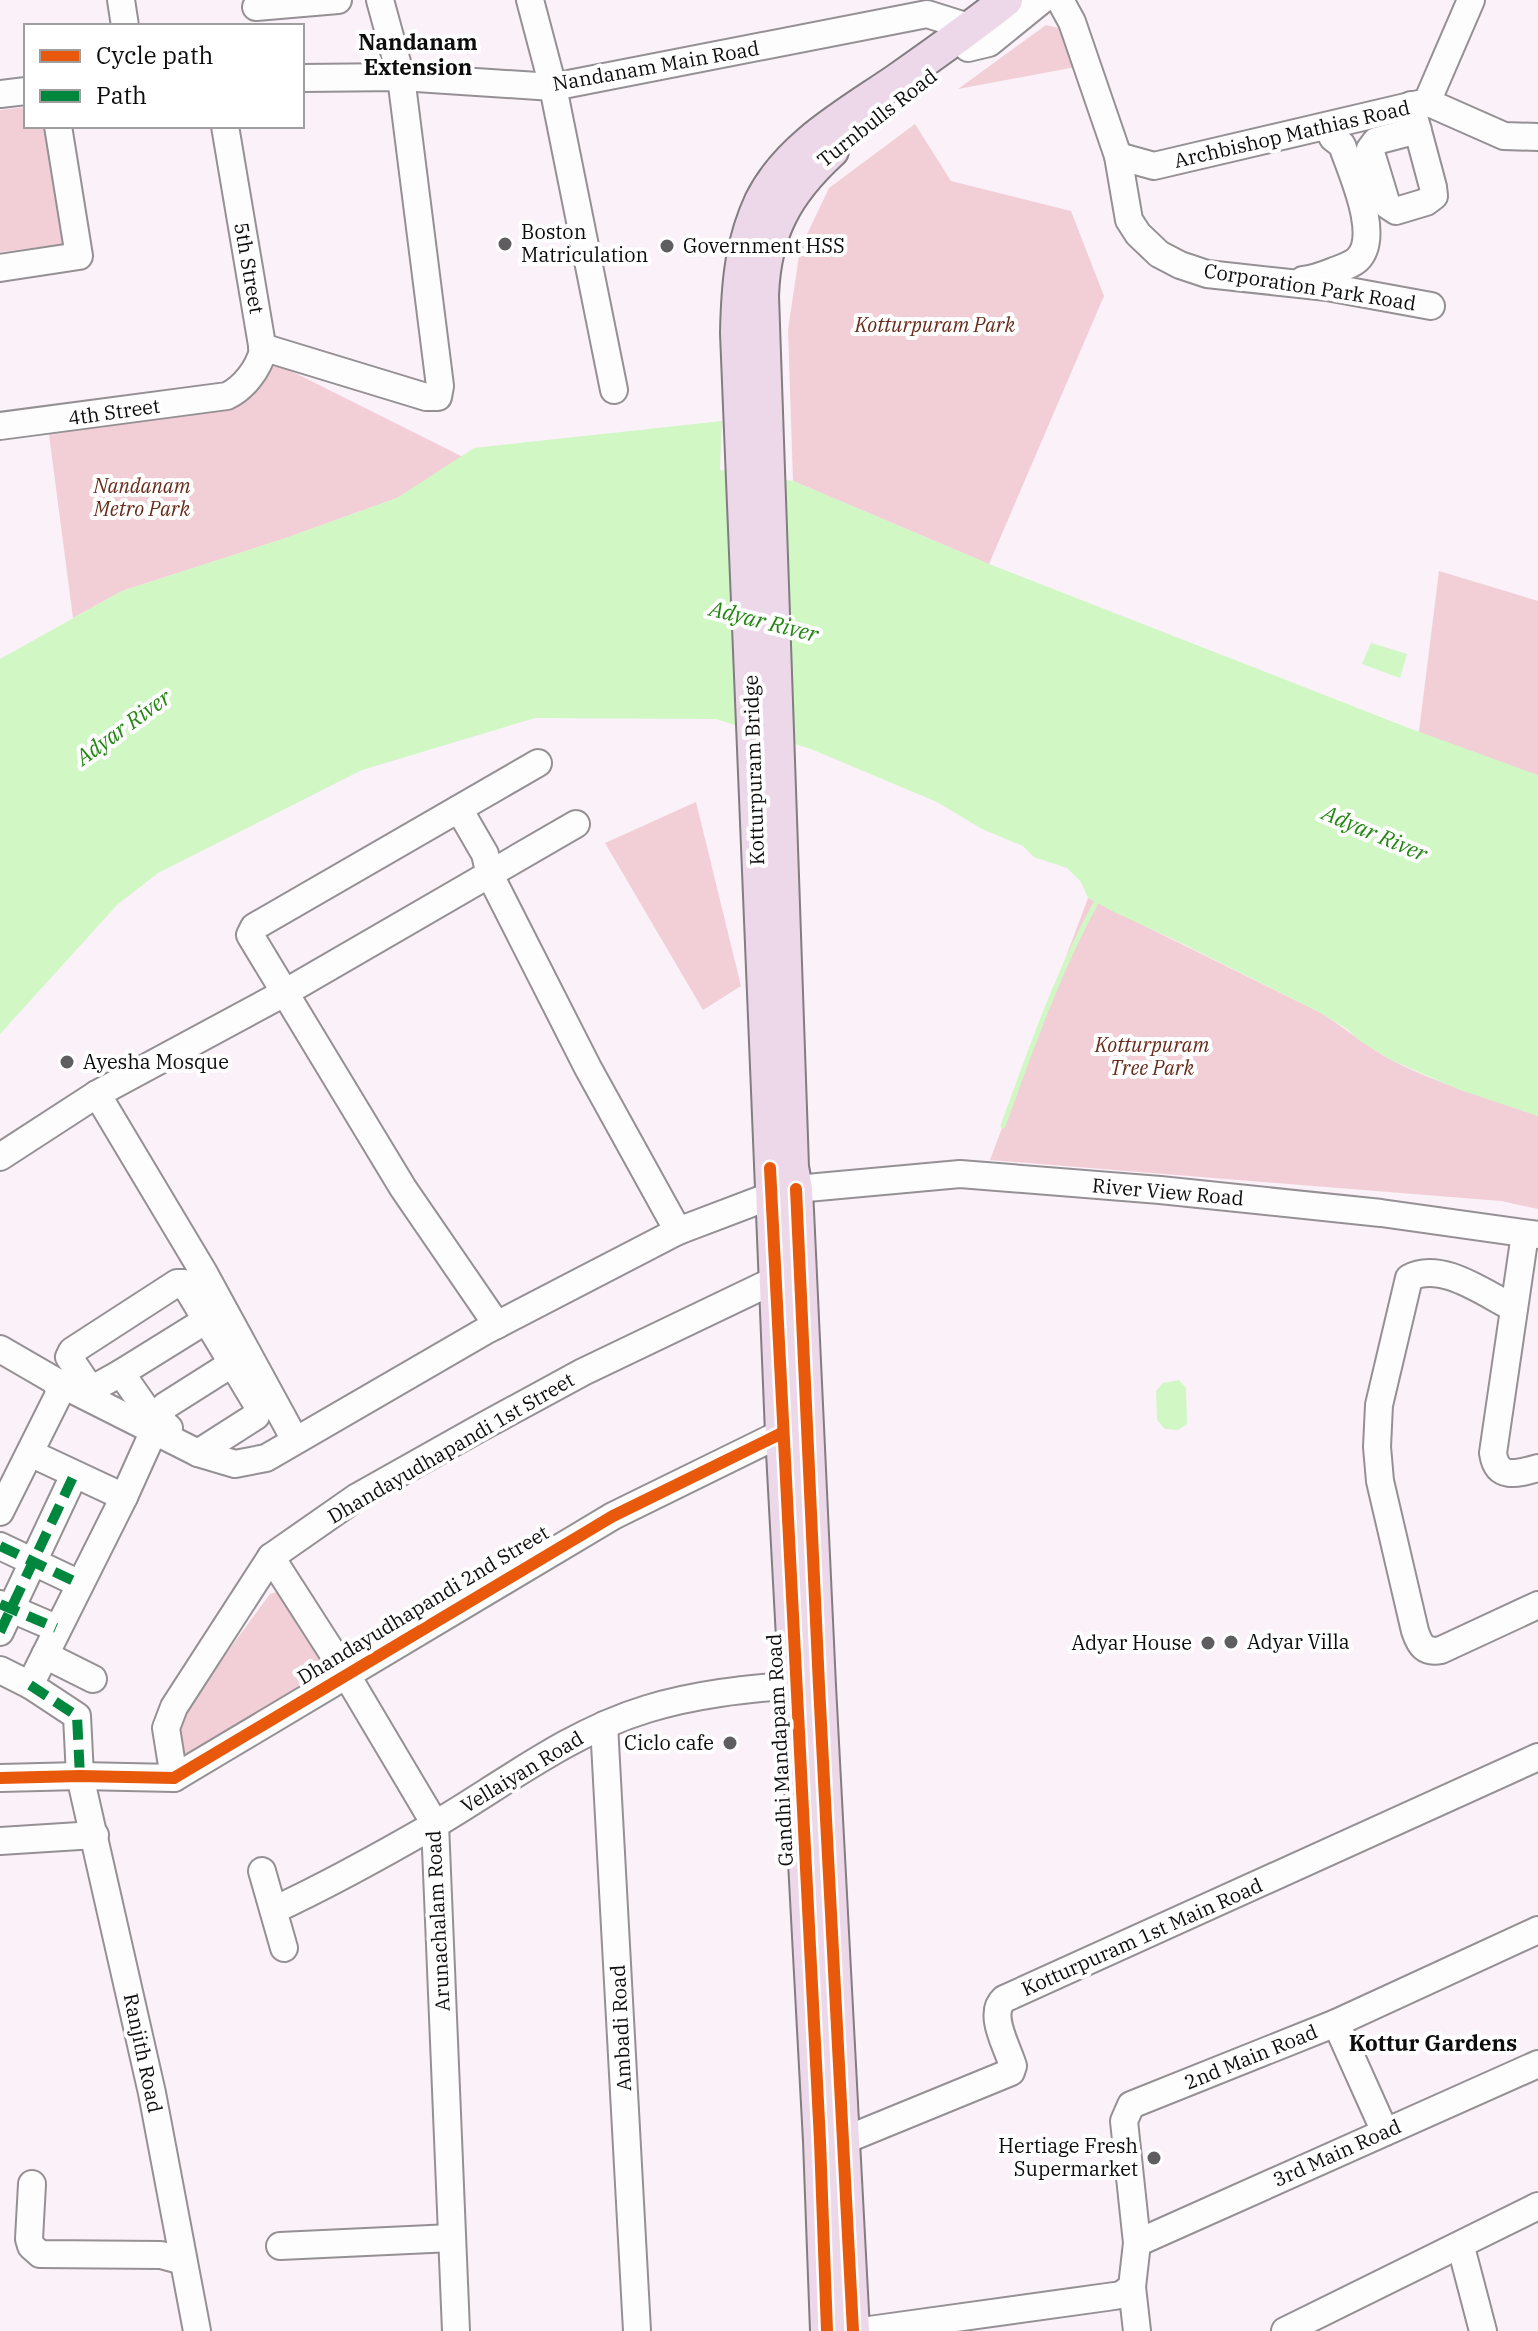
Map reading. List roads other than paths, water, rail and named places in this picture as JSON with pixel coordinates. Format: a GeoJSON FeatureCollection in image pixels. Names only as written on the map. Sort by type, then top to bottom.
{"type":"FeatureCollection","features":[{"type":"Feature","properties":{"kind":"main road"},"geometry":{"type":"LineString","coordinates":[[962,36],[1022,1]]}},
{"type":"Feature","properties":{"kind":"main road","name":"Turnbulls Road"},"geometry":{"type":"LineString","coordinates":[[751,373],[737,333],[740,267],[750,228],[767,191],[785,166],[822,132],[962,36]]}},
{"type":"Feature","properties":{"kind":"main road","name":"Kotturpuram Bridge"},"geometry":{"type":"LineString","coordinates":[[751,373],[783,1179]]}},
{"type":"Feature","properties":{"kind":"main road","name":"Gandhi Mandapam Road"},"geometry":{"type":"LineString","coordinates":[[783,1179],[775,1280],[796,1685],[832,2140],[853,2331]]}},
{"type":"Feature","properties":{"kind":"main road","name":"Gandhi Mandapam Road"},"geometry":{"type":"LineString","coordinates":[[783,1179],[819,1686],[832,2140],[827,2331]]}},
{"type":"Feature","properties":{"kind":"street"},"geometry":{"type":"LineString","coordinates":[[121,0],[125,24]]}},
{"type":"Feature","properties":{"kind":"street"},"geometry":{"type":"LineString","coordinates":[[256,7],[338,0]]}},
{"type":"Feature","properties":{"kind":"street"},"geometry":{"type":"LineString","coordinates":[[262,347],[433,399],[438,397],[440,386],[401,77],[380,0]]}},
{"type":"Feature","properties":{"kind":"street"},"geometry":{"type":"LineString","coordinates":[[530,0],[553,87],[614,390]]}},
{"type":"Feature","properties":{"kind":"street","name":"Turnbulls Road"},"geometry":{"type":"LineString","coordinates":[[962,36],[983,0]]}},
{"type":"Feature","properties":{"kind":"street"},"geometry":{"type":"LineString","coordinates":[[1060,0],[1072,22],[1118,156]]}},
{"type":"Feature","properties":{"kind":"street","name":"Archbishop Mathias Road"},"geometry":{"type":"LineString","coordinates":[[1118,156],[1154,166],[1418,112],[1471,0]]}},
{"type":"Feature","properties":{"kind":"street","name":"Nandanam Main Road"},"geometry":{"type":"LineString","coordinates":[[304,78],[401,77],[553,87],[926,7],[962,36]]}},
{"type":"Feature","properties":{"kind":"street"},"geometry":{"type":"LineString","coordinates":[[0,94],[24,91]]}},
{"type":"Feature","properties":{"kind":"street"},"geometry":{"type":"LineString","coordinates":[[1418,112],[1504,136],[1538,137]]}},
{"type":"Feature","properties":{"kind":"street"},"geometry":{"type":"LineString","coordinates":[[0,268],[79,256],[58,128]]}},
{"type":"Feature","properties":{"kind":"street","name":"5th Street"},"geometry":{"type":"LineString","coordinates":[[225,128],[262,347]]}},
{"type":"Feature","properties":{"kind":"street"},"geometry":{"type":"LineString","coordinates":[[1337,129],[1366,221],[1367,241],[1363,253],[1355,262],[1324,275],[1298,280],[1193,264],[1161,248],[1152,238],[1141,200],[1131,192],[1137,183],[1149,178],[1337,129]]}},
{"type":"Feature","properties":{"kind":"street"},"geometry":{"type":"LineString","coordinates":[[1337,129],[1372,202]]}},
{"type":"Feature","properties":{"kind":"street","name":"Corporation Park Road"},"geometry":{"type":"LineString","coordinates":[[1118,156],[1131,192],[1129,220],[1138,234],[1159,254],[1180,265],[1207,274],[1327,287],[1431,306]]}},
{"type":"Feature","properties":{"kind":"street","name":"4th Street"},"geometry":{"type":"LineString","coordinates":[[0,426],[227,396],[244,384],[261,359],[262,347]]}},
{"type":"Feature","properties":{"kind":"street"},"geometry":{"type":"LineString","coordinates":[[497,1325],[403,1188],[252,940],[251,930],[538,763]]}},
{"type":"Feature","properties":{"kind":"street"},"geometry":{"type":"LineString","coordinates":[[459,809],[485,854],[490,875],[588,1068],[678,1231]]}},
{"type":"Feature","properties":{"kind":"street"},"geometry":{"type":"LineString","coordinates":[[0,1157],[97,1094],[286,992],[576,824]]}},
{"type":"Feature","properties":{"kind":"street"},"geometry":{"type":"LineString","coordinates":[[97,1094],[204,1273],[295,1440]]}},
{"type":"Feature","properties":{"kind":"street","name":"River View Road"},"geometry":{"type":"LineString","coordinates":[[0,1349],[57,1382],[157,1426],[201,1451],[235,1464],[266,1458],[497,1325],[783,1179],[960,1174],[1191,1193],[1381,1213],[1532,1234]]}},
{"type":"Feature","properties":{"kind":"street"},"geometry":{"type":"LineString","coordinates":[[1532,1234],[1514,1308],[1493,1453],[1495,1464],[1506,1474],[1538,1468]]}},
{"type":"Feature","properties":{"kind":"street"},"geometry":{"type":"LineString","coordinates":[[1514,1308],[1456,1280],[1431,1272],[1409,1278],[1379,1405],[1377,1462],[1415,1631],[1422,1647],[1441,1650],[1538,1605]]}},
{"type":"Feature","properties":{"kind":"street","name":"Dhandayudhapandi 1st Street"},"geometry":{"type":"LineString","coordinates":[[174,1778],[166,1728],[174,1707],[271,1557],[357,1497],[478,1429],[583,1372],[775,1280]]}},
{"type":"Feature","properties":{"kind":"street"},"geometry":{"type":"LineString","coordinates":[[201,1451],[256,1416],[258,1406],[208,1319],[184,1283],[177,1283],[72,1351],[69,1357],[89,1387],[94,1388],[208,1319]]}},
{"type":"Feature","properties":{"kind":"street"},"geometry":{"type":"LineString","coordinates":[[0,1670],[30,1685],[124,1497],[165,1406],[233,1363]]}},
{"type":"Feature","properties":{"kind":"street"},"geometry":{"type":"LineString","coordinates":[[121,1373],[157,1426]]}},
{"type":"Feature","properties":{"kind":"street"},"geometry":{"type":"LineString","coordinates":[[0,1512],[8,1477],[30,1453],[59,1394],[57,1382]]}},
{"type":"Feature","properties":{"kind":"street","name":"Dhandayudhapandi 2nd Street"},"geometry":{"type":"LineString","coordinates":[[174,1778],[613,1516],[782,1433]]}},
{"type":"Feature","properties":{"kind":"street"},"geometry":{"type":"LineString","coordinates":[[30,1453],[124,1497]]}},
{"type":"Feature","properties":{"kind":"street"},"geometry":{"type":"LineString","coordinates":[[0,1632],[5,1606],[34,1562],[74,1475]]}},
{"type":"Feature","properties":{"kind":"street"},"geometry":{"type":"LineString","coordinates":[[0,1546],[80,1584]]}},
{"type":"Feature","properties":{"kind":"street","name":"Arunachalam Road"},"geometry":{"type":"LineString","coordinates":[[271,1557],[346,1674],[435,1824],[456,2331]]}},
{"type":"Feature","properties":{"kind":"street"},"geometry":{"type":"LineString","coordinates":[[5,1606],[56,1628]]}},
{"type":"Feature","properties":{"kind":"street"},"geometry":{"type":"LineString","coordinates":[[45,1655],[93,1679]]}},
{"type":"Feature","properties":{"kind":"street","name":"Ranjith Road"},"geometry":{"type":"LineString","coordinates":[[30,1685],[77,1716],[80,1776],[152,2093],[197,2331]]}},
{"type":"Feature","properties":{"kind":"street","name":"Vellaiyan Road"},"geometry":{"type":"LineString","coordinates":[[274,1910],[435,1824],[544,1754],[604,1725],[646,1709],[712,1692],[796,1685]]}},
{"type":"Feature","properties":{"kind":"street","name":"Ambadi Road"},"geometry":{"type":"LineString","coordinates":[[604,1725],[637,2331]]}},
{"type":"Feature","properties":{"kind":"street","name":"Kotturpuram 1st Main Road"},"geometry":{"type":"LineString","coordinates":[[832,2140],[1011,2072],[1013,2066],[997,2018],[997,2009],[1004,1999],[1538,1757]]}},
{"type":"Feature","properties":{"kind":"street"},"geometry":{"type":"LineString","coordinates":[[0,1778],[174,1778]]}},
{"type":"Feature","properties":{"kind":"street"},"geometry":{"type":"LineString","coordinates":[[0,1841],[95,1835]]}},
{"type":"Feature","properties":{"kind":"street"},"geometry":{"type":"LineString","coordinates":[[262,1871],[284,1948]]}},
{"type":"Feature","properties":{"kind":"street","name":"2nd Main Road"},"geometry":{"type":"LineString","coordinates":[[1137,2331],[1132,2287],[1137,2243],[1124,2121],[1131,2105],[1336,2023],[1538,1930]]}},
{"type":"Feature","properties":{"kind":"street"},"geometry":{"type":"LineString","coordinates":[[1336,2023],[1385,2132]]}},
{"type":"Feature","properties":{"kind":"street","name":"3rd Main Road"},"geometry":{"type":"LineString","coordinates":[[1137,2243],[1538,2064]]}},
{"type":"Feature","properties":{"kind":"street"},"geometry":{"type":"LineString","coordinates":[[32,2184],[29,2239],[31,2246],[40,2254],[161,2255],[183,2261]]}},
{"type":"Feature","properties":{"kind":"street"},"geometry":{"type":"LineString","coordinates":[[1285,2331],[1537,2207]]}},
{"type":"Feature","properties":{"kind":"street"},"geometry":{"type":"LineString","coordinates":[[280,2246],[452,2238]]}},
{"type":"Feature","properties":{"kind":"street"},"geometry":{"type":"LineString","coordinates":[[1461,2247],[1483,2331]]}},
{"type":"Feature","properties":{"kind":"street"},"geometry":{"type":"LineString","coordinates":[[862,2331],[1121,2295],[1132,2287]]}},
{"type":"Feature","properties":{"kind":"water","name":"Adyar River"},"geometry":{"type":"Polygon","coordinates":[[[722,421],[720,470],[793,481],[989,564],[1406,727],[1538,775],[1538,1116],[1460,1090],[1391,1060],[1321,1013],[1088,898],[1081,882],[1067,868],[1034,857],[1023,846],[982,829],[937,802],[811,749],[716,719],[535,718],[362,770],[158,873],[117,905],[0,1034],[0,659],[122,591],[397,498],[474,448],[722,421]]]}},
{"type":"Feature","properties":{"kind":"water"},"geometry":{"type":"Polygon","coordinates":[[[1371,643],[1407,654],[1400,678],[1362,664],[1371,643]]]}},
{"type":"Feature","properties":{"kind":"water"},"geometry":{"type":"Polygon","coordinates":[[[1179,1380],[1186,1388],[1187,1424],[1178,1430],[1165,1429],[1157,1420],[1156,1391],[1163,1383],[1179,1380]]]}},
{"type":"Feature","properties":{"kind":"waterway"},"geometry":{"type":"LineString","coordinates":[[1003,1126],[1058,982],[1098,899]]}},
{"type":"Feature","properties":{"kind":"place","name":"Boston Matriculation"},"geometry":{"type":"Point","coordinates":[505,244]}},
{"type":"Feature","properties":{"kind":"place","name":"Government HSS"},"geometry":{"type":"Point","coordinates":[667,246]}},
{"type":"Feature","properties":{"kind":"place","name":"Ayesha Mosque"},"geometry":{"type":"Point","coordinates":[67,1062]}},
{"type":"Feature","properties":{"kind":"place","name":"Adyar Villa"},"geometry":{"type":"Point","coordinates":[1231,1642]}},
{"type":"Feature","properties":{"kind":"place","name":"Adyar House"},"geometry":{"type":"Point","coordinates":[1208,1643]}},
{"type":"Feature","properties":{"kind":"place","name":"Ciclo cafe"},"geometry":{"type":"Point","coordinates":[730,1743]}},
{"type":"Feature","properties":{"kind":"place","name":"Hertiage Fresh Supermarket"},"geometry":{"type":"Point","coordinates":[1154,2158]}},
{"type":"Feature","properties":{"kind":"district","name":"Nandanam Extension"},"geometry":{"type":"Point","coordinates":[418,54]}},
{"type":"Feature","properties":{"kind":"district","name":"Kottur Gardens"},"geometry":{"type":"Point","coordinates":[1433,2043]}},
{"type":"Feature","properties":{"kind":"park label","name":"Kotturpuram Park"},"geometry":{"type":"Point","coordinates":[935,325]}},
{"type":"Feature","properties":{"kind":"park label","name":"Nandanam Metro Park"},"geometry":{"type":"Point","coordinates":[142,498]}},
{"type":"Feature","properties":{"kind":"park label","name":"Kotturpuram Tree Park"},"geometry":{"type":"Point","coordinates":[1152,1056]}}]}
